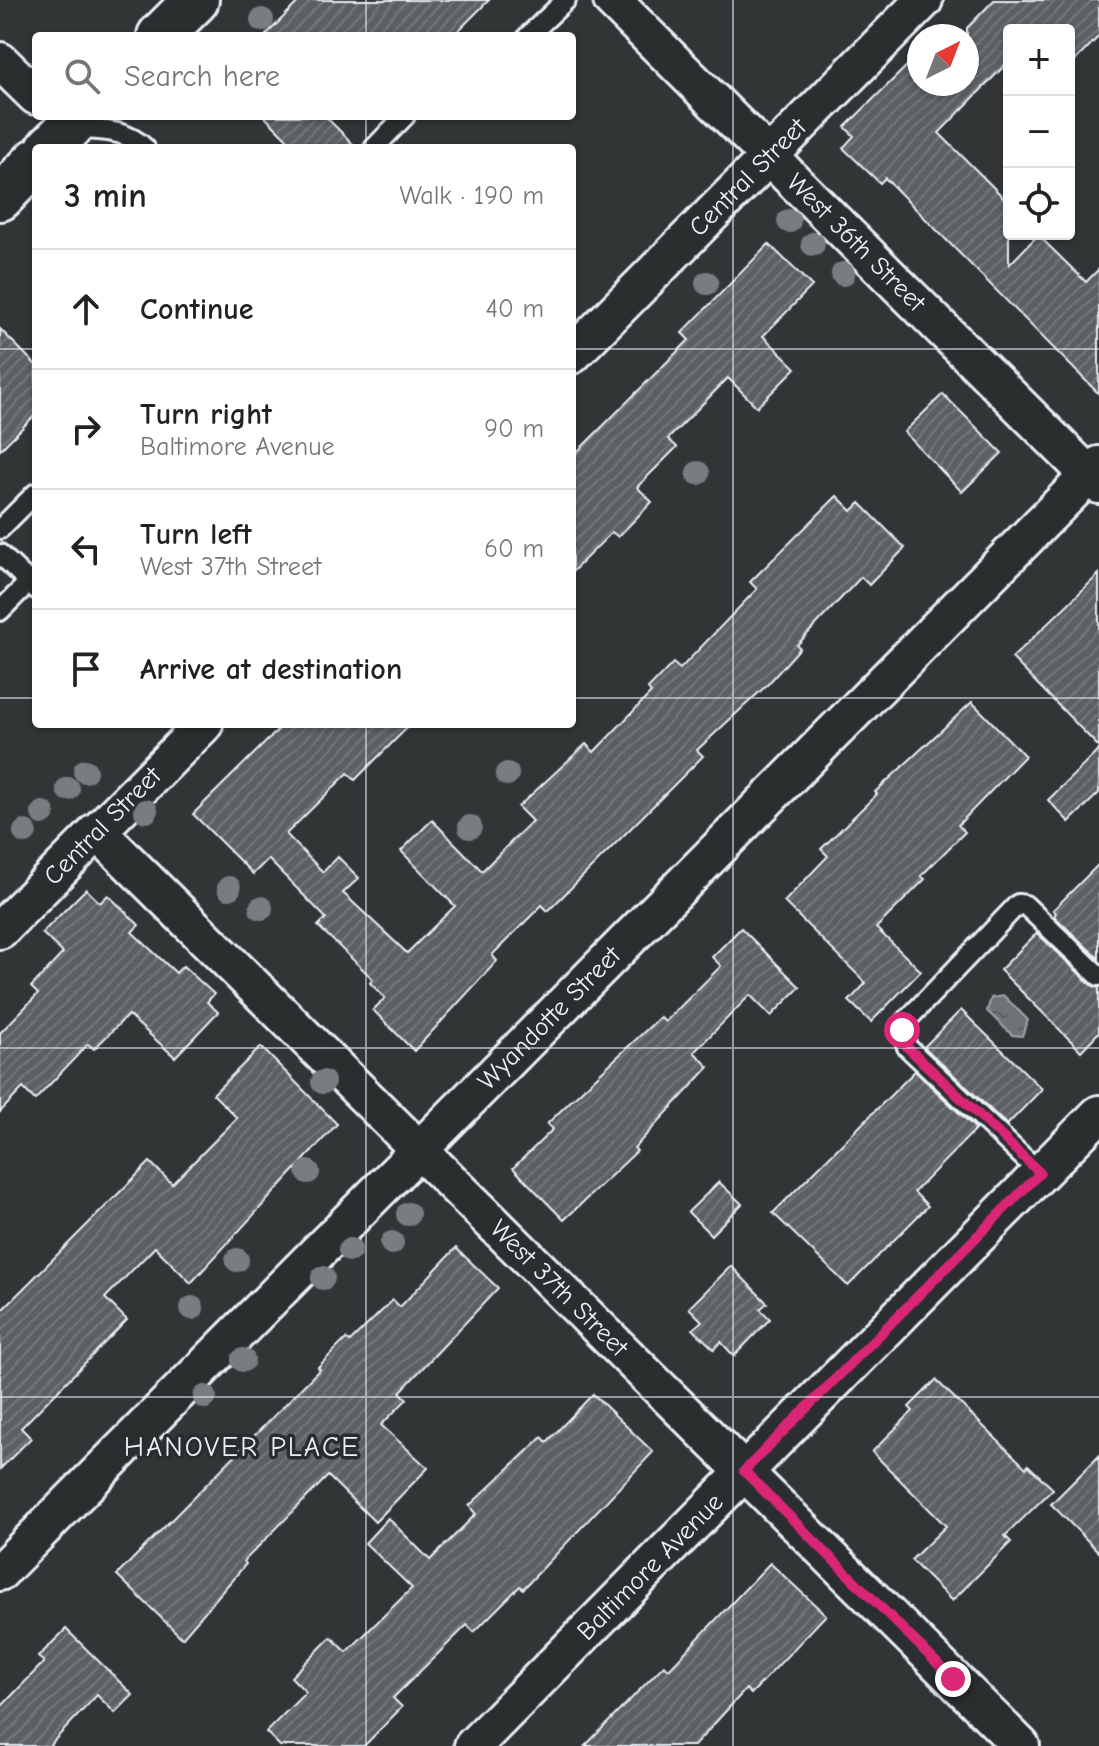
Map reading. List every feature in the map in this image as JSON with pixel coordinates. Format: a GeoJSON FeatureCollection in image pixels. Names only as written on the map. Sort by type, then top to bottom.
{"type":"FeatureCollection","features":[{"type":"Feature","properties":{"kind":"main road"},"geometry":{"type":"LineString","coordinates":[[164,32],[196,0]]}},
{"type":"Feature","properties":{"kind":"main road"},"geometry":{"type":"LineString","coordinates":[[0,198],[32,165]]}},
{"type":"Feature","properties":{"kind":"street","name":"West 36th Street"},"geometry":{"type":"LineString","coordinates":[[612,0],[1096,475]]}},
{"type":"Feature","properties":{"kind":"street","name":"Central Street"},"geometry":{"type":"LineString","coordinates":[[576,351],[924,0]]}},
{"type":"Feature","properties":{"kind":"street"},"geometry":{"type":"LineString","coordinates":[[0,61],[32,92]]}},
{"type":"Feature","properties":{"kind":"street","name":"Wyandotte Street"},"geometry":{"type":"LineString","coordinates":[[0,1572],[1096,475]]}},
{"type":"Feature","properties":{"kind":"street","name":"Central Street"},"geometry":{"type":"LineString","coordinates":[[0,930],[200,728]]}},
{"type":"Feature","properties":{"kind":"street","name":"West 37th Street"},"geometry":{"type":"LineString","coordinates":[[97,831],[1021,1746]]}},
{"type":"Feature","properties":{"kind":"street","name":"Baltimore Avenue"},"geometry":{"type":"LineString","coordinates":[[473,1746],[1099,1114]]}},
{"type":"Feature","properties":{"kind":"lane"},"geometry":{"type":"LineString","coordinates":[[532,32],[566,0]]}},
{"type":"Feature","properties":{"kind":"lane"},"geometry":{"type":"LineString","coordinates":[[378,144],[401,120]]}},
{"type":"Feature","properties":{"kind":"lane"},"geometry":{"type":"LineString","coordinates":[[66,131],[118,132],[135,138],[141,144]]}},
{"type":"Feature","properties":{"kind":"lane"},"geometry":{"type":"LineString","coordinates":[[0,529],[32,497]]}},
{"type":"Feature","properties":{"kind":"lane"},"geometry":{"type":"LineString","coordinates":[[0,554],[32,585],[0,611]]}},
{"type":"Feature","properties":{"kind":"lane"},"geometry":{"type":"LineString","coordinates":[[1040,1173],[907,1047],[902,1030],[904,1023],[1018,904],[1025,905],[1099,976]]}},
{"type":"Feature","properties":{"kind":"water"},"geometry":{"type":"Polygon","coordinates":[[[1004,996],[1028,1020],[1022,1036],[1012,1035],[987,1011],[991,998],[1004,996]]]}},
{"type":"Feature","properties":{"kind":"building"},"geometry":{"type":"Polygon","coordinates":[[[300,0],[489,0],[457,32],[269,32],[300,0]]]}},
{"type":"Feature","properties":{"kind":"building"},"geometry":{"type":"Polygon","coordinates":[[[994,0],[1099,0],[1099,36],[1075,61],[1075,24],[1003,24],[1003,67],[979,92],[979,24],[971,24],[994,0]]]}},
{"type":"Feature","properties":{"kind":"building"},"geometry":{"type":"Polygon","coordinates":[[[907,66],[907,96],[975,96],[939,133],[1003,197],[1003,240],[1009,240],[1009,265],[1033,240],[1043,240],[1086,282],[1099,269],[1099,394],[885,178],[880,183],[843,148],[854,136],[845,127],[907,66]]]}},
{"type":"Feature","properties":{"kind":"building"},"geometry":{"type":"Polygon","coordinates":[[[268,120],[329,120],[353,144],[292,144],[268,120]]]}},
{"type":"Feature","properties":{"kind":"building"},"geometry":{"type":"Polygon","coordinates":[[[769,244],[812,286],[763,336],[796,368],[757,407],[728,378],[668,439],[677,447],[637,487],[652,502],[618,537],[612,532],[576,568],[576,453],[689,340],[682,333],[769,244]]]}},
{"type":"Feature","properties":{"kind":"building"},"geometry":{"type":"Polygon","coordinates":[[[0,329],[32,361],[32,418],[0,450],[0,329]]]}},
{"type":"Feature","properties":{"kind":"building"},"geometry":{"type":"Polygon","coordinates":[[[943,394],[1002,453],[962,492],[904,432],[943,394]]]}},
{"type":"Feature","properties":{"kind":"building"},"geometry":{"type":"Polygon","coordinates":[[[837,496],[852,511],[860,503],[905,548],[869,585],[861,577],[797,645],[800,648],[768,684],[697,750],[703,756],[548,911],[542,905],[492,955],[497,961],[414,1051],[373,1010],[385,998],[370,983],[373,979],[318,926],[326,918],[268,859],[253,874],[193,814],[280,728],[407,728],[355,780],[348,773],[286,834],[323,872],[338,857],[359,878],[343,893],[407,953],[455,906],[401,851],[432,820],[482,871],[532,821],[518,807],[586,744],[594,752],[651,693],[648,689],[673,663],[680,669],[757,589],[750,582],[837,496]]]}},
{"type":"Feature","properties":{"kind":"building"},"geometry":{"type":"Polygon","coordinates":[[[1099,574],[1099,747],[1012,658],[1099,574]]]}},
{"type":"Feature","properties":{"kind":"building"},"geometry":{"type":"Polygon","coordinates":[[[972,702],[1025,756],[958,825],[965,832],[921,876],[925,879],[876,928],[921,971],[871,1022],[849,1001],[866,983],[784,902],[828,856],[821,849],[877,794],[875,792],[972,702]]]}},
{"type":"Feature","properties":{"kind":"building"},"geometry":{"type":"Polygon","coordinates":[[[1099,750],[1099,793],[1069,822],[1048,800],[1099,750]]]}},
{"type":"Feature","properties":{"kind":"building"},"geometry":{"type":"Polygon","coordinates":[[[1099,864],[1099,959],[1054,916],[1056,913],[1053,910],[1099,864]]]}},
{"type":"Feature","properties":{"kind":"building"},"geometry":{"type":"Polygon","coordinates":[[[86,889],[100,903],[108,895],[139,925],[132,932],[176,973],[183,966],[214,994],[207,1002],[218,1012],[175,1057],[128,1015],[94,1049],[88,1044],[35,1100],[23,1088],[0,1112],[0,1033],[38,994],[31,987],[63,953],[42,933],[86,889]]]}},
{"type":"Feature","properties":{"kind":"building"},"geometry":{"type":"Polygon","coordinates":[[[741,928],[800,987],[771,1016],[750,995],[694,1052],[709,1067],[634,1148],[637,1151],[564,1220],[513,1168],[553,1129],[547,1124],[660,1017],[665,1022],[721,966],[712,957],[741,928]]]}},
{"type":"Feature","properties":{"kind":"building"},"geometry":{"type":"Polygon","coordinates":[[[1037,933],[1091,985],[1099,988],[1099,1032],[1081,1051],[1000,970],[1037,933]]]}},
{"type":"Feature","properties":{"kind":"building"},"geometry":{"type":"Polygon","coordinates":[[[961,1010],[1042,1089],[1007,1125],[924,1047],[961,1010]]]}},
{"type":"Feature","properties":{"kind":"building"},"geometry":{"type":"Polygon","coordinates":[[[261,1047],[337,1124],[191,1283],[155,1247],[105,1298],[127,1320],[21,1428],[31,1438],[0,1469],[0,1312],[150,1162],[172,1184],[237,1118],[213,1094],[261,1047]]]}},
{"type":"Feature","properties":{"kind":"building"},"geometry":{"type":"Polygon","coordinates":[[[915,1071],[976,1129],[914,1192],[928,1206],[848,1286],[773,1213],[915,1071]]]}},
{"type":"Feature","properties":{"kind":"building"},"geometry":{"type":"Polygon","coordinates":[[[719,1182],[742,1204],[711,1235],[688,1212],[719,1182]]]}},
{"type":"Feature","properties":{"kind":"building"},"geometry":{"type":"Polygon","coordinates":[[[456,1248],[498,1288],[400,1392],[407,1399],[381,1425],[428,1468],[375,1522],[328,1476],[244,1561],[246,1564],[182,1638],[117,1575],[346,1339],[350,1342],[393,1300],[400,1307],[456,1248]]]}},
{"type":"Feature","properties":{"kind":"building"},"geometry":{"type":"Polygon","coordinates":[[[731,1266],[767,1303],[760,1309],[770,1319],[734,1356],[721,1342],[714,1349],[693,1329],[702,1321],[689,1308],[731,1266]]]}},
{"type":"Feature","properties":{"kind":"building"},"geometry":{"type":"Polygon","coordinates":[[[936,1380],[1026,1468],[1028,1465],[1053,1489],[1005,1536],[1011,1542],[952,1601],[911,1560],[946,1526],[872,1452],[913,1411],[909,1407],[936,1380]]]}},
{"type":"Feature","properties":{"kind":"building"},"geometry":{"type":"Polygon","coordinates":[[[593,1394],[653,1452],[523,1589],[520,1586],[474,1632],[467,1625],[393,1698],[402,1707],[364,1746],[280,1746],[266,1732],[306,1692],[291,1677],[331,1637],[347,1652],[412,1588],[365,1543],[388,1518],[430,1560],[476,1514],[469,1506],[542,1437],[547,1442],[593,1394]]]}},
{"type":"Feature","properties":{"kind":"building"},"geometry":{"type":"Polygon","coordinates":[[[1099,1456],[1099,1552],[1051,1504],[1099,1456]]]}},
{"type":"Feature","properties":{"kind":"building"},"geometry":{"type":"Polygon","coordinates":[[[770,1563],[826,1615],[751,1694],[746,1689],[694,1746],[585,1746],[664,1665],[669,1669],[770,1563]]]}},
{"type":"Feature","properties":{"kind":"building"},"geometry":{"type":"Polygon","coordinates":[[[66,1629],[133,1695],[115,1713],[97,1695],[49,1746],[0,1746],[0,1708],[44,1662],[38,1657],[66,1629]]]}},
{"type":"Feature","properties":{"kind":"district","name":"HANOVER PLACE"},"geometry":{"type":"Point","coordinates":[242,1447]}},
{"type":"Feature","properties":{"kind":"route"},"geometry":{"type":"LineString","coordinates":[[902,1030],[907,1047],[1040,1173],[744,1471],[953,1679]]}}]}
